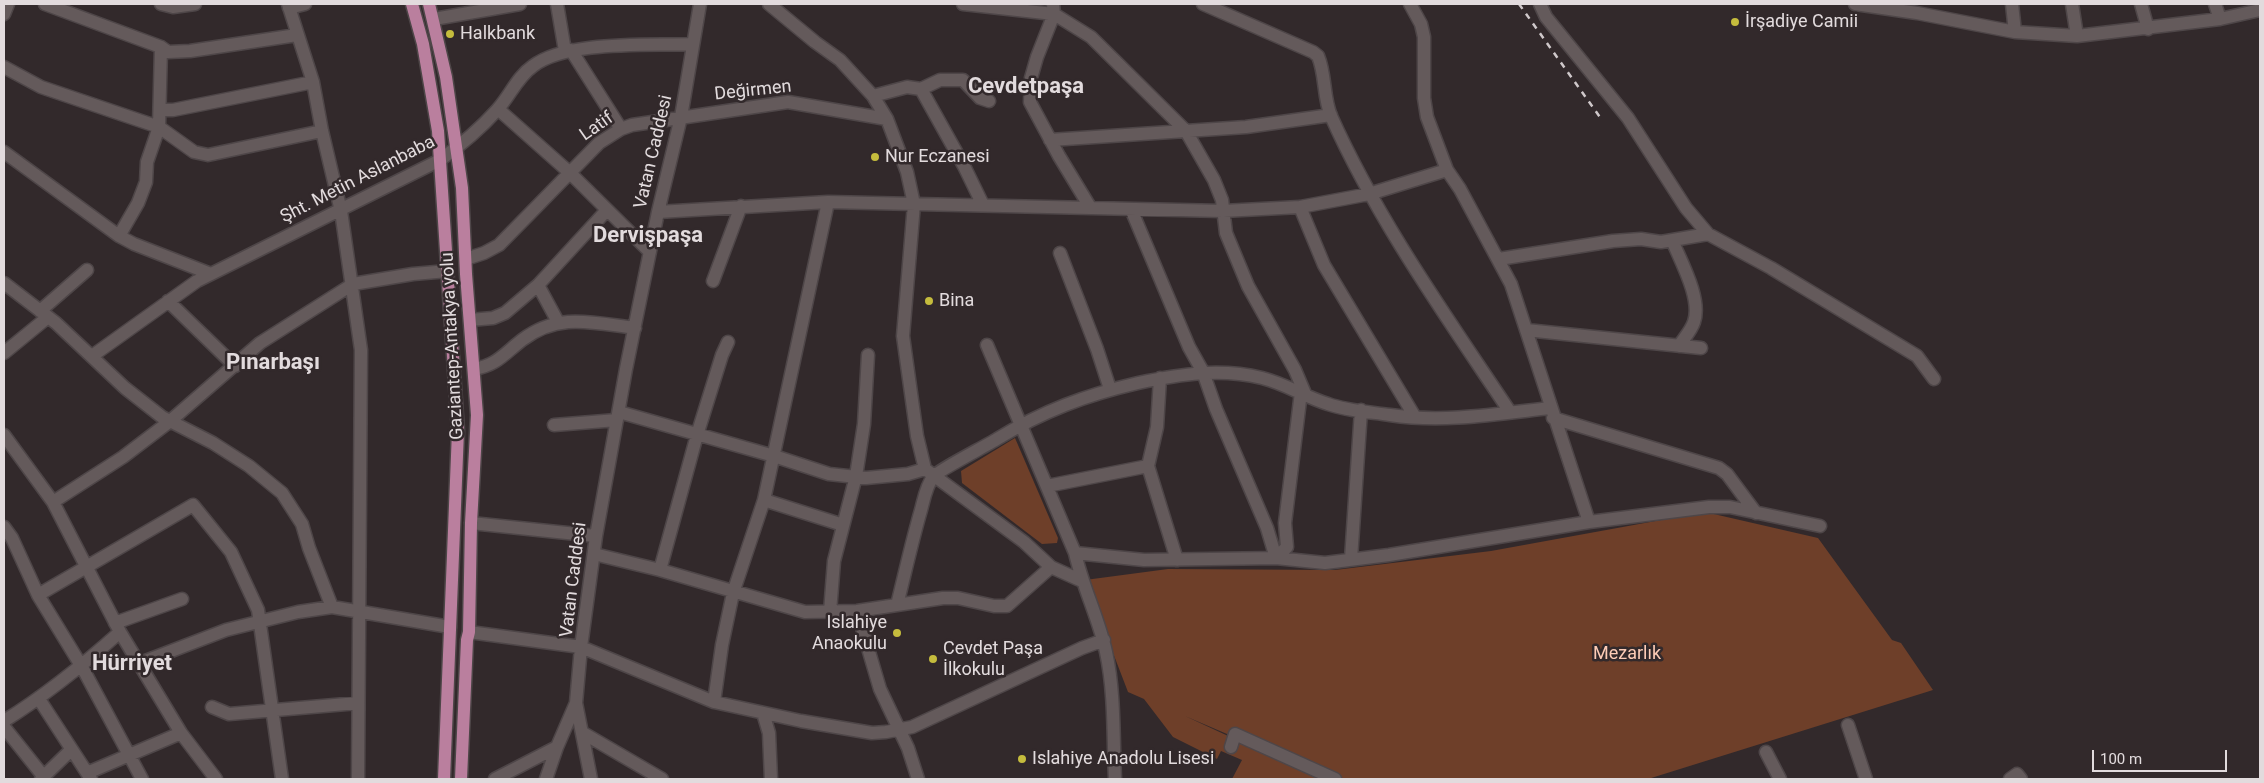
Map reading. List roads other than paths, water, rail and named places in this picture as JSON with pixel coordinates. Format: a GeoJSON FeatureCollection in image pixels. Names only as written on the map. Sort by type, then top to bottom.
{"type":"FeatureCollection","features":[{"type":"Feature","properties":{"kind":"main road","name":"Gaziantep-Antakya yolu"},"geometry":{"type":"LineString","coordinates":[[412,4],[431,84],[440,160],[458,431],[444,779]]}},
{"type":"Feature","properties":{"kind":"main road","name":"Gaziantep-Antakya yolu"},"geometry":{"type":"LineString","coordinates":[[429,4],[446,77],[462,188],[477,415],[470,523],[469,632],[467,640],[461,779]]}},
{"type":"Feature","properties":{"kind":"street"},"geometry":{"type":"LineString","coordinates":[[4,14],[8,4]]}},
{"type":"Feature","properties":{"kind":"street"},"geometry":{"type":"LineString","coordinates":[[45,4],[161,47],[168,52],[190,51],[297,35]]}},
{"type":"Feature","properties":{"kind":"street"},"geometry":{"type":"LineString","coordinates":[[161,4],[173,7],[195,4]]}},
{"type":"Feature","properties":{"kind":"street"},"geometry":{"type":"LineString","coordinates":[[305,4],[288,6],[313,82],[322,131],[342,211],[361,350],[358,779]]}},
{"type":"Feature","properties":{"kind":"street"},"geometry":{"type":"LineString","coordinates":[[434,19],[520,4]]}},
{"type":"Feature","properties":{"kind":"street"},"geometry":{"type":"LineString","coordinates":[[557,4],[568,50],[621,129]]}},
{"type":"Feature","properties":{"kind":"street","name":"Vatan Caddesi"},"geometry":{"type":"LineString","coordinates":[[700,4],[682,117],[658,212],[618,416],[596,536],[581,647],[714,702],[763,713],[872,732],[899,731],[924,722],[1082,648],[1104,640]]}},
{"type":"Feature","properties":{"kind":"street"},"geometry":{"type":"LineString","coordinates":[[769,4],[840,60],[873,96],[887,119],[907,172],[914,204],[903,336],[917,436],[930,472],[897,605]]}},
{"type":"Feature","properties":{"kind":"street"},"geometry":{"type":"LineString","coordinates":[[963,4],[1053,9],[1091,37],[1186,131],[1214,180],[1222,200],[1226,233],[1248,286],[1295,370],[1303,394],[1284,523],[1287,547],[1276,558]]}},
{"type":"Feature","properties":{"kind":"street"},"geometry":{"type":"LineString","coordinates":[[1203,4],[1313,52],[1320,61],[1327,104],[1369,194],[1448,320],[1510,412]]}},
{"type":"Feature","properties":{"kind":"street"},"geometry":{"type":"LineString","coordinates":[[1410,4],[1421,24],[1424,37],[1425,108],[1446,170],[1460,189],[1499,259],[1518,302],[1552,413],[1589,522]]}},
{"type":"Feature","properties":{"kind":"street"},"geometry":{"type":"LineString","coordinates":[[1540,4],[1546,17],[1628,118],[1686,208],[1708,234],[1771,268],[1917,356],[1934,379]]}},
{"type":"Feature","properties":{"kind":"street"},"geometry":{"type":"LineString","coordinates":[[1855,4],[1916,8],[2015,32],[2077,36],[2220,19],[2260,10]]}},
{"type":"Feature","properties":{"kind":"street"},"geometry":{"type":"LineString","coordinates":[[2012,4],[2015,32]]}},
{"type":"Feature","properties":{"kind":"street"},"geometry":{"type":"LineString","coordinates":[[2072,4],[2077,36]]}},
{"type":"Feature","properties":{"kind":"street"},"geometry":{"type":"LineString","coordinates":[[2141,4],[2148,29]]}},
{"type":"Feature","properties":{"kind":"street"},"geometry":{"type":"LineString","coordinates":[[2215,4],[2220,19]]}},
{"type":"Feature","properties":{"kind":"street"},"geometry":{"type":"LineString","coordinates":[[1053,9],[1037,57],[1030,90],[1030,102],[1090,207]]}},
{"type":"Feature","properties":{"kind":"street","name":"Şht. Metin Aslanbaba"},"geometry":{"type":"LineString","coordinates":[[92,356],[168,301],[212,274],[326,216],[342,211],[440,160],[469,139],[498,109],[523,74],[543,59],[568,50],[693,44]]}},
{"type":"Feature","properties":{"kind":"street"},"geometry":{"type":"LineString","coordinates":[[120,236],[138,204],[146,182],[147,162],[159,127],[161,47]]}},
{"type":"Feature","properties":{"kind":"street"},"geometry":{"type":"LineString","coordinates":[[4,67],[42,87],[159,127],[194,152],[208,155],[322,131]]}},
{"type":"Feature","properties":{"kind":"street"},"geometry":{"type":"LineString","coordinates":[[873,96],[907,87],[920,89],[940,80],[963,80],[980,98],[989,101]]}},
{"type":"Feature","properties":{"kind":"street"},"geometry":{"type":"LineString","coordinates":[[160,110],[172,110],[313,82]]}},
{"type":"Feature","properties":{"kind":"street"},"geometry":{"type":"LineString","coordinates":[[920,89],[964,166],[983,206]]}},
{"type":"Feature","properties":{"kind":"street","name":"Değirmen"},"geometry":{"type":"LineString","coordinates":[[682,117],[788,102],[887,119]]}},
{"type":"Feature","properties":{"kind":"street"},"geometry":{"type":"LineString","coordinates":[[498,109],[569,172],[650,252]]}},
{"type":"Feature","properties":{"kind":"street"},"geometry":{"type":"LineString","coordinates":[[1050,140],[1246,127],[1331,114]]}},
{"type":"Feature","properties":{"kind":"street","name":"Latif"},"geometry":{"type":"LineString","coordinates":[[466,259],[484,253],[499,245],[599,143],[621,129],[632,125],[682,117]]}},
{"type":"Feature","properties":{"kind":"street"},"geometry":{"type":"LineString","coordinates":[[4,152],[120,236],[134,244],[212,274]]}},
{"type":"Feature","properties":{"kind":"street"},"geometry":{"type":"LineString","coordinates":[[658,212],[828,202],[1223,211],[1300,207],[1369,194],[1446,170]]}},
{"type":"Feature","properties":{"kind":"street"},"geometry":{"type":"LineString","coordinates":[[714,702],[722,645],[733,593],[764,500],[828,202]]}},
{"type":"Feature","properties":{"kind":"street"},"geometry":{"type":"LineString","coordinates":[[713,281],[741,206]]}},
{"type":"Feature","properties":{"kind":"street"},"geometry":{"type":"LineString","coordinates":[[1300,207],[1324,265],[1415,417]]}},
{"type":"Feature","properties":{"kind":"street"},"geometry":{"type":"LineString","coordinates":[[1131,209],[1189,347],[1203,372],[1216,409],[1267,528],[1276,558]]}},
{"type":"Feature","properties":{"kind":"street"},"geometry":{"type":"LineString","coordinates":[[470,320],[493,318],[502,315],[538,285],[607,210]]}},
{"type":"Feature","properties":{"kind":"street"},"geometry":{"type":"LineString","coordinates":[[1499,259],[1613,242],[1641,239],[1661,242],[1708,234]]}},
{"type":"Feature","properties":{"kind":"street"},"geometry":{"type":"LineString","coordinates":[[1672,240],[1693,294],[1696,307],[1692,327],[1679,346]]}},
{"type":"Feature","properties":{"kind":"street"},"geometry":{"type":"LineString","coordinates":[[1060,253],[1097,349],[1110,389]]}},
{"type":"Feature","properties":{"kind":"street"},"geometry":{"type":"LineString","coordinates":[[4,353],[87,270]]}},
{"type":"Feature","properties":{"kind":"street"},"geometry":{"type":"LineString","coordinates":[[53,502],[123,457],[169,422],[260,343],[353,284],[413,274],[448,271]]}},
{"type":"Feature","properties":{"kind":"street"},"geometry":{"type":"LineString","coordinates":[[4,283],[44,314],[125,388],[169,422],[220,448],[249,466],[282,493],[302,524],[332,607]]}},
{"type":"Feature","properties":{"kind":"street"},"geometry":{"type":"LineString","coordinates":[[538,285],[558,322]]}},
{"type":"Feature","properties":{"kind":"street"},"geometry":{"type":"LineString","coordinates":[[168,301],[235,366]]}},
{"type":"Feature","properties":{"kind":"street"},"geometry":{"type":"LineString","coordinates":[[474,369],[496,362],[526,337],[558,322],[574,320],[636,328]]}},
{"type":"Feature","properties":{"kind":"street"},"geometry":{"type":"LineString","coordinates":[[1526,330],[1701,348]]}},
{"type":"Feature","properties":{"kind":"street"},"geometry":{"type":"LineString","coordinates":[[660,570],[697,435],[722,355],[728,342]]}},
{"type":"Feature","properties":{"kind":"street"},"geometry":{"type":"LineString","coordinates":[[987,345],[1076,553],[1082,581],[1104,640],[1110,674],[1115,779]]}},
{"type":"Feature","properties":{"kind":"street"},"geometry":{"type":"LineString","coordinates":[[830,612],[834,561],[856,476],[864,424],[868,355]]}},
{"type":"Feature","properties":{"kind":"street"},"geometry":{"type":"LineString","coordinates":[[554,426],[618,416],[774,456],[829,474],[866,478],[887,477],[930,472],[1021,424],[1068,402],[1110,389],[1160,378],[1227,371],[1262,378],[1330,405],[1415,417],[1465,418],[1510,412],[1552,413],[1719,468],[1727,474],[1756,513]]}},
{"type":"Feature","properties":{"kind":"street"},"geometry":{"type":"LineString","coordinates":[[1160,378],[1157,427],[1148,466],[1177,560]]}},
{"type":"Feature","properties":{"kind":"street"},"geometry":{"type":"LineString","coordinates":[[1351,559],[1362,410]]}},
{"type":"Feature","properties":{"kind":"street"},"geometry":{"type":"LineString","coordinates":[[4,435],[53,502],[118,628],[181,733],[212,778]]}},
{"type":"Feature","properties":{"kind":"street"},"geometry":{"type":"LineString","coordinates":[[1047,486],[1148,466]]}},
{"type":"Feature","properties":{"kind":"street"},"geometry":{"type":"LineString","coordinates":[[930,472],[1024,542],[1051,567],[1082,581]]}},
{"type":"Feature","properties":{"kind":"street"},"geometry":{"type":"LineString","coordinates":[[764,500],[843,526]]}},
{"type":"Feature","properties":{"kind":"street"},"geometry":{"type":"LineString","coordinates":[[38,595],[88,568],[193,505],[231,552],[258,610],[282,779]]}},
{"type":"Feature","properties":{"kind":"street"},"geometry":{"type":"LineString","coordinates":[[1076,553],[1144,560],[1276,558],[1325,563],[1389,555],[1589,522],[1709,506],[1730,507],[1820,526]]}},
{"type":"Feature","properties":{"kind":"street"},"geometry":{"type":"LineString","coordinates":[[470,523],[596,536]]}},
{"type":"Feature","properties":{"kind":"street"},"geometry":{"type":"LineString","coordinates":[[4,527],[12,538],[38,595],[82,667],[142,779]]}},
{"type":"Feature","properties":{"kind":"street"},"geometry":{"type":"LineString","coordinates":[[594,554],[660,570],[733,593],[805,612],[857,611],[943,598],[958,598],[994,606],[1007,606],[1051,567]]}},
{"type":"Feature","properties":{"kind":"street"},"geometry":{"type":"LineString","coordinates":[[4,721],[39,699],[82,667],[118,628],[182,599]]}},
{"type":"Feature","properties":{"kind":"street"},"geometry":{"type":"LineString","coordinates":[[140,663],[226,630],[260,621],[332,607],[450,627]]}},
{"type":"Feature","properties":{"kind":"street"},"geometry":{"type":"LineString","coordinates":[[857,611],[880,689],[908,748],[918,779]]}},
{"type":"Feature","properties":{"kind":"street"},"geometry":{"type":"LineString","coordinates":[[469,632],[581,647],[576,703],[591,779]]}},
{"type":"Feature","properties":{"kind":"street"},"geometry":{"type":"LineString","coordinates":[[39,699],[89,776],[181,733]]}},
{"type":"Feature","properties":{"kind":"street"},"geometry":{"type":"LineString","coordinates":[[212,707],[229,714],[358,703]]}},
{"type":"Feature","properties":{"kind":"street"},"geometry":{"type":"LineString","coordinates":[[546,779],[557,747],[576,703]]}},
{"type":"Feature","properties":{"kind":"street"},"geometry":{"type":"LineString","coordinates":[[763,713],[769,733],[771,779]]}},
{"type":"Feature","properties":{"kind":"street"},"geometry":{"type":"LineString","coordinates":[[1848,725],[1866,779]]}},
{"type":"Feature","properties":{"kind":"street"},"geometry":{"type":"LineString","coordinates":[[4,727],[42,778],[71,750]]}},
{"type":"Feature","properties":{"kind":"street"},"geometry":{"type":"LineString","coordinates":[[583,733],[662,779]]}},
{"type":"Feature","properties":{"kind":"street"},"geometry":{"type":"LineString","coordinates":[[1231,747],[1235,734],[1335,779]]}},
{"type":"Feature","properties":{"kind":"street"},"geometry":{"type":"LineString","coordinates":[[495,779],[557,747]]}},
{"type":"Feature","properties":{"kind":"street"},"geometry":{"type":"LineString","coordinates":[[1766,752],[1780,779]]}},
{"type":"Feature","properties":{"kind":"street"},"geometry":{"type":"LineString","coordinates":[[2010,779],[2017,774],[2021,779]]}},
{"type":"Feature","properties":{"kind":"railway"},"geometry":{"type":"LineString","coordinates":[[1519,4],[1602,120]]}},
{"type":"Feature","properties":{"kind":"place","name":"İrşadiye Camii"},"geometry":{"type":"Point","coordinates":[1735,22]}},
{"type":"Feature","properties":{"kind":"place","name":"Halkbank"},"geometry":{"type":"Point","coordinates":[450,34]}},
{"type":"Feature","properties":{"kind":"place","name":"Nur Eczanesi"},"geometry":{"type":"Point","coordinates":[875,157]}},
{"type":"Feature","properties":{"kind":"place","name":"Bina"},"geometry":{"type":"Point","coordinates":[929,301]}},
{"type":"Feature","properties":{"kind":"place","name":"Islahiye Anaokulu"},"geometry":{"type":"Point","coordinates":[897,633]}},
{"type":"Feature","properties":{"kind":"place","name":"Cevdet Paşa İlkokulu"},"geometry":{"type":"Point","coordinates":[933,659]}},
{"type":"Feature","properties":{"kind":"place","name":"Islahiye Anadolu Lisesi"},"geometry":{"type":"Point","coordinates":[1022,759]}},
{"type":"Feature","properties":{"kind":"district","name":"Cevdetpaşa"},"geometry":{"type":"Point","coordinates":[1026,87]}},
{"type":"Feature","properties":{"kind":"district","name":"Dervişpaşa"},"geometry":{"type":"Point","coordinates":[648,236]}},
{"type":"Feature","properties":{"kind":"district","name":"Pınarbaşı"},"geometry":{"type":"Point","coordinates":[273,363]}},
{"type":"Feature","properties":{"kind":"district","name":"Hürriyet"},"geometry":{"type":"Point","coordinates":[132,664]}},
{"type":"Feature","properties":{"kind":"park label","name":"Mezarlık"},"geometry":{"type":"Point","coordinates":[1627,654]}}]}
